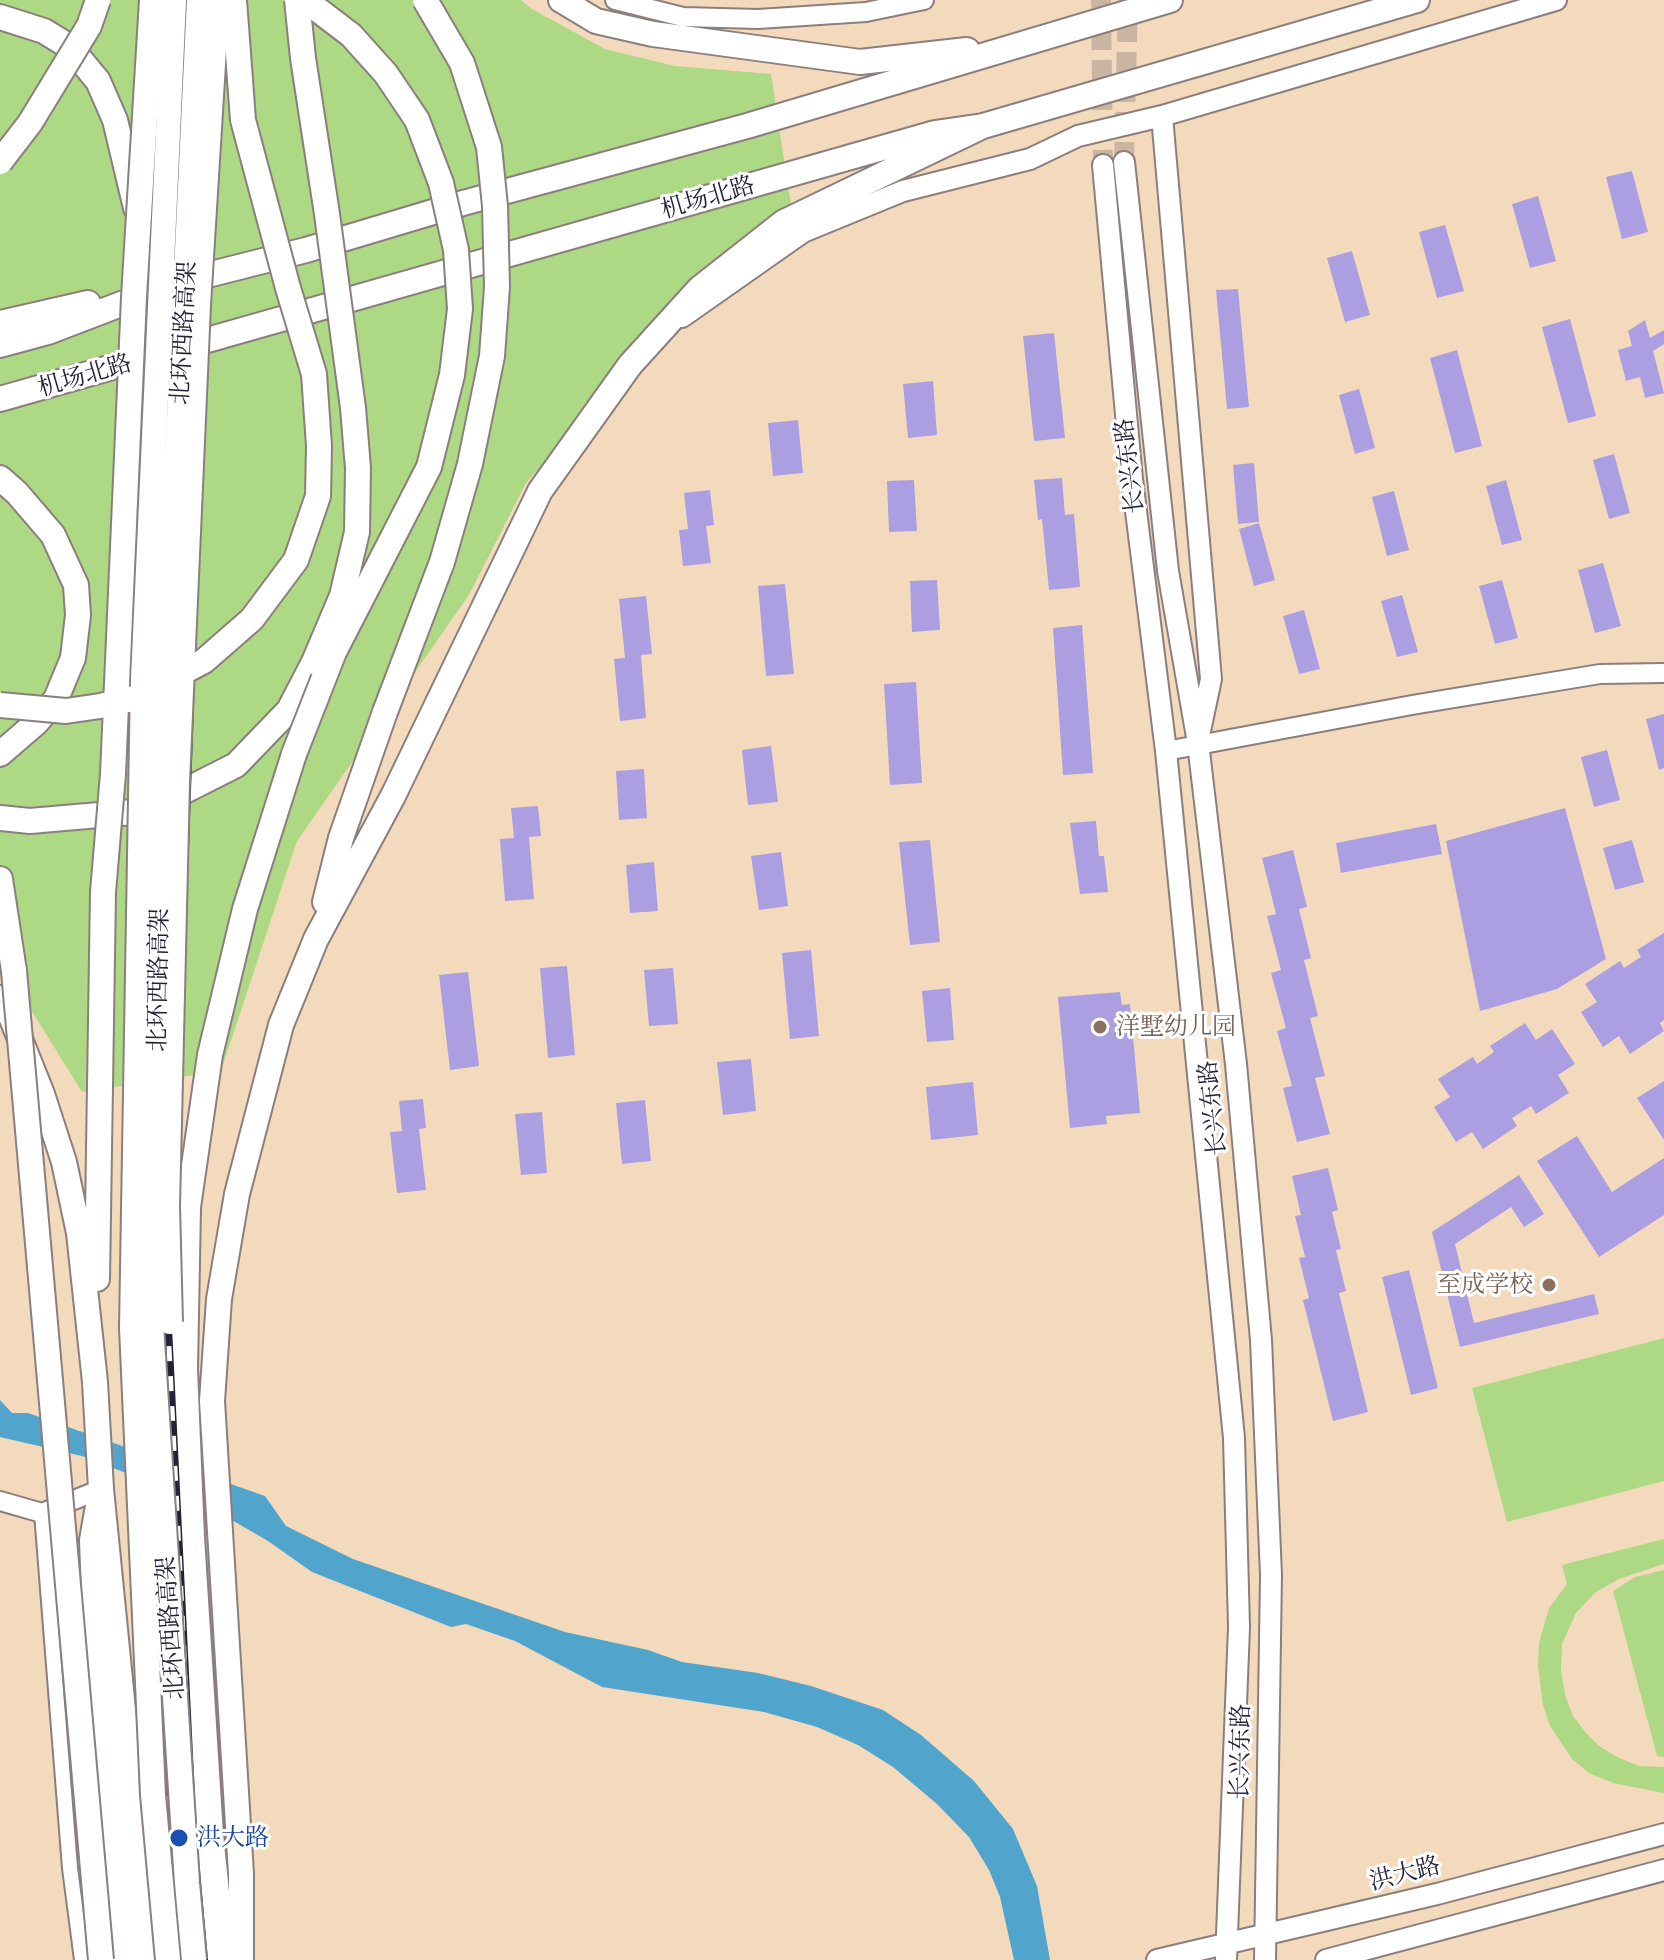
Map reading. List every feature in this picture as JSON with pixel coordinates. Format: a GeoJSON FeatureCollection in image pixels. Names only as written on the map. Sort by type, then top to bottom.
{"type":"FeatureCollection","features":[{"type":"Feature","properties":{"kind":"main road"},"geometry":{"type":"LineString","coordinates":[[0,162],[30,123],[89,26],[98,0]]}},
{"type":"Feature","properties":{"kind":"main road"},"geometry":{"type":"LineString","coordinates":[[95,1382],[103,892],[113,774],[152,0]]}},
{"type":"Feature","properties":{"kind":"main road","name":"北环西路高架"},"geometry":{"type":"LineString","coordinates":[[168,1960],[153,1795],[132,1328],[143,679],[174,0]]}},
{"type":"Feature","properties":{"kind":"main road","name":"北环西路高架"},"geometry":{"type":"LineString","coordinates":[[194,1960],[151,1325],[163,754],[199,0]]}},
{"type":"Feature","properties":{"kind":"main road"},"geometry":{"type":"LineString","coordinates":[[208,1960],[181,1615],[167,1206],[177,782],[198,305],[217,0]]}},
{"type":"Feature","properties":{"kind":"main road"},"geometry":{"type":"LineString","coordinates":[[0,705],[66,711],[100,706],[144,693],[204,661],[252,619],[296,560],[318,496],[319,446],[314,374],[243,120],[234,0]]}},
{"type":"Feature","properties":{"kind":"main road"},"geometry":{"type":"LineString","coordinates":[[0,818],[30,821],[145,811],[236,765],[289,710],[314,662],[342,596],[357,532],[358,468],[353,408],[297,0]]}},
{"type":"Feature","properties":{"kind":"main road"},"geometry":{"type":"LineString","coordinates":[[224,1960],[211,1835],[185,1369],[188,1207],[201,1116],[210,1055],[245,909],[294,754],[334,652],[429,467],[452,375],[460,309],[456,250],[441,183],[417,120],[386,74],[351,35],[305,0]]}},
{"type":"Feature","properties":{"kind":"main road"},"geometry":{"type":"LineString","coordinates":[[316,939],[341,838],[442,562],[470,464],[492,356],[497,291],[495,206],[489,147],[462,63],[425,0]]}},
{"type":"Feature","properties":{"kind":"main road"},"geometry":{"type":"LineString","coordinates":[[561,0],[596,21],[653,34],[860,62],[1033,42]]}},
{"type":"Feature","properties":{"kind":"main road"},"geometry":{"type":"LineString","coordinates":[[0,323],[306,250],[463,203],[747,126],[1170,0]]}},
{"type":"Feature","properties":{"kind":"main road","name":"机场北路"},"geometry":{"type":"LineString","coordinates":[[1,399],[935,133],[983,126],[1417,0]]}},
{"type":"Feature","properties":{"kind":"main road"},"geometry":{"type":"LineString","coordinates":[[659,333],[803,232],[903,191],[1030,159],[1078,136],[1162,116],[1556,0]]}},
{"type":"Feature","properties":{"kind":"main road"},"geometry":{"type":"LineString","coordinates":[[0,17],[44,31],[70,47],[98,81],[115,120],[139,218]]}},
{"type":"Feature","properties":{"kind":"main road"},"geometry":{"type":"LineString","coordinates":[[1162,116],[1211,679],[1198,743]]}},
{"type":"Feature","properties":{"kind":"main road"},"geometry":{"type":"LineString","coordinates":[[241,1960],[241,1874],[212,1401],[219,1299],[237,1194],[281,1025],[316,939],[393,796],[540,491],[630,365],[699,289],[784,222],[983,126]]}},
{"type":"Feature","properties":{"kind":"main road","name":"长兴东路"},"geometry":{"type":"LineString","coordinates":[[1124,162],[1168,571],[1198,743],[1236,1064],[1261,1340],[1271,1575],[1265,1960]]}},
{"type":"Feature","properties":{"kind":"main road","name":"长兴东路"},"geometry":{"type":"LineString","coordinates":[[1103,165],[1132,479],[1166,751],[1234,1438],[1239,1627],[1226,1952]]}},
{"type":"Feature","properties":{"kind":"main road"},"geometry":{"type":"LineString","coordinates":[[0,309],[176,283]]}},
{"type":"Feature","properties":{"kind":"main road"},"geometry":{"type":"LineString","coordinates":[[0,345],[48,332],[176,283]]}},
{"type":"Feature","properties":{"kind":"main road"},"geometry":{"type":"LineString","coordinates":[[0,478],[53,535],[76,585],[78,615],[73,658],[56,699],[36,723],[0,754]]}},
{"type":"Feature","properties":{"kind":"main road"},"geometry":{"type":"LineString","coordinates":[[0,879],[14,971],[101,1960]]}},
{"type":"Feature","properties":{"kind":"main road"},"geometry":{"type":"LineString","coordinates":[[0,998],[10,1014],[64,1162],[79,1233],[95,1382],[101,1489],[145,1960]]}},
{"type":"Feature","properties":{"kind":"main road"},"geometry":{"type":"LineString","coordinates":[[101,1489],[92,1540],[97,1675],[123,1960]]}},
{"type":"Feature","properties":{"kind":"main road","name":"洪大路"},"geometry":{"type":"LineString","coordinates":[[1157,1960],[1226,1952],[1265,1935],[1437,1894],[1664,1834]]}},
{"type":"Feature","properties":{"kind":"main road"},"geometry":{"type":"LineString","coordinates":[[1326,1960],[1664,1870]]}},
{"type":"Feature","properties":{"kind":"street"},"geometry":{"type":"LineString","coordinates":[[615,0],[683,17],[758,19],[866,12],[924,0]]}},
{"type":"Feature","properties":{"kind":"street"},"geometry":{"type":"LineString","coordinates":[[1166,751],[1600,674],[1664,673]]}},
{"type":"Feature","properties":{"kind":"street"},"geometry":{"type":"LineString","coordinates":[[0,1501],[42,1513],[101,1489]]}},
{"type":"Feature","properties":{"kind":"street"},"geometry":{"type":"LineString","coordinates":[[42,1513],[70,1868],[82,1960]]}},
{"type":"Feature","properties":{"kind":"green space"},"geometry":{"type":"Polygon","coordinates":[[[0,0],[521,0],[605,49],[675,66],[771,74],[791,205],[718,262],[526,483],[469,595],[297,841],[221,1071],[82,1092],[0,960],[0,0]]]}},
{"type":"Feature","properties":{"kind":"green space"},"geometry":{"type":"Polygon","coordinates":[[[1664,1338],[1664,1481],[1507,1522],[1472,1388],[1664,1338]]]}},
{"type":"Feature","properties":{"kind":"green space"},"geometry":{"type":"Polygon","coordinates":[[[1664,1539],[1664,1564],[1619,1579],[1596,1592],[1576,1613],[1562,1644],[1561,1670],[1565,1695],[1573,1716],[1586,1733],[1599,1746],[1619,1758],[1639,1766],[1664,1767],[1664,1793],[1613,1783],[1589,1773],[1572,1759],[1550,1726],[1543,1705],[1538,1666],[1539,1643],[1549,1608],[1567,1584],[1562,1565],[1664,1539]]]}},
{"type":"Feature","properties":{"kind":"green space"},"geometry":{"type":"Polygon","coordinates":[[[1664,1570],[1664,1757],[1657,1756],[1613,1591],[1635,1577],[1664,1570]]]}},
{"type":"Feature","properties":{"kind":"water"},"geometry":{"type":"Polygon","coordinates":[[[0,1400],[12,1413],[28,1413],[265,1496],[286,1526],[353,1559],[565,1632],[648,1650],[682,1662],[758,1673],[811,1686],[883,1710],[921,1735],[974,1781],[1013,1829],[1037,1886],[1050,1960],[1014,1960],[1000,1897],[989,1870],[969,1837],[937,1804],[893,1767],[858,1745],[817,1727],[764,1712],[602,1687],[515,1641],[466,1624],[451,1627],[312,1572],[268,1541],[199,1501],[82,1456],[0,1437],[0,1400]]]}},
{"type":"Feature","properties":{"kind":"building"},"geometry":{"type":"Polygon","coordinates":[[[1632,171],[1648,232],[1622,239],[1606,177],[1632,171]]]}},
{"type":"Feature","properties":{"kind":"building"},"geometry":{"type":"Polygon","coordinates":[[[1538,196],[1556,261],[1530,268],[1512,204],[1538,196]]]}},
{"type":"Feature","properties":{"kind":"building"},"geometry":{"type":"Polygon","coordinates":[[[1445,225],[1464,291],[1437,298],[1419,232],[1445,225]]]}},
{"type":"Feature","properties":{"kind":"building"},"geometry":{"type":"Polygon","coordinates":[[[1352,251],[1370,315],[1345,322],[1327,258],[1352,251]]]}},
{"type":"Feature","properties":{"kind":"building"},"geometry":{"type":"Polygon","coordinates":[[[1238,289],[1249,407],[1227,409],[1216,290],[1238,289]]]}},
{"type":"Feature","properties":{"kind":"building"},"geometry":{"type":"Polygon","coordinates":[[[1570,319],[1596,416],[1568,423],[1542,327],[1570,319]]]}},
{"type":"Feature","properties":{"kind":"building"},"geometry":{"type":"Polygon","coordinates":[[[1645,320],[1650,338],[1664,330],[1664,344],[1653,351],[1664,393],[1645,398],[1640,377],[1626,381],[1618,350],[1632,346],[1628,331],[1645,320]]]}},
{"type":"Feature","properties":{"kind":"building"},"geometry":{"type":"Polygon","coordinates":[[[1054,333],[1065,438],[1034,441],[1023,336],[1054,333]]]}},
{"type":"Feature","properties":{"kind":"building"},"geometry":{"type":"Polygon","coordinates":[[[1457,350],[1482,446],[1455,453],[1430,358],[1457,350]]]}},
{"type":"Feature","properties":{"kind":"building"},"geometry":{"type":"Polygon","coordinates":[[[933,381],[937,435],[908,438],[903,384],[933,381]]]}},
{"type":"Feature","properties":{"kind":"building"},"geometry":{"type":"Polygon","coordinates":[[[1359,389],[1375,448],[1355,454],[1339,395],[1359,389]]]}},
{"type":"Feature","properties":{"kind":"building"},"geometry":{"type":"Polygon","coordinates":[[[798,420],[803,473],[773,476],[768,423],[798,420]]]}},
{"type":"Feature","properties":{"kind":"building"},"geometry":{"type":"Polygon","coordinates":[[[1614,454],[1630,513],[1609,519],[1593,460],[1614,454]]]}},
{"type":"Feature","properties":{"kind":"building"},"geometry":{"type":"Polygon","coordinates":[[[1254,463],[1259,522],[1238,524],[1233,465],[1254,463]]]}},
{"type":"Feature","properties":{"kind":"building"},"geometry":{"type":"Polygon","coordinates":[[[1062,478],[1065,515],[1074,514],[1080,587],[1049,590],[1042,519],[1038,520],[1034,480],[1062,478]]]}},
{"type":"Feature","properties":{"kind":"building"},"geometry":{"type":"Polygon","coordinates":[[[914,480],[917,531],[889,532],[887,481],[914,480]]]}},
{"type":"Feature","properties":{"kind":"building"},"geometry":{"type":"Polygon","coordinates":[[[1506,480],[1522,540],[1502,545],[1486,486],[1506,480]]]}},
{"type":"Feature","properties":{"kind":"building"},"geometry":{"type":"Polygon","coordinates":[[[710,490],[714,525],[706,526],[711,563],[683,566],[679,530],[688,529],[684,493],[710,490]]]}},
{"type":"Feature","properties":{"kind":"building"},"geometry":{"type":"Polygon","coordinates":[[[1394,491],[1409,550],[1387,556],[1372,497],[1394,491]]]}},
{"type":"Feature","properties":{"kind":"building"},"geometry":{"type":"Polygon","coordinates":[[[1259,523],[1275,580],[1254,586],[1239,529],[1259,523]]]}},
{"type":"Feature","properties":{"kind":"building"},"geometry":{"type":"Polygon","coordinates":[[[1603,563],[1621,626],[1595,633],[1578,570],[1603,563]]]}},
{"type":"Feature","properties":{"kind":"building"},"geometry":{"type":"Polygon","coordinates":[[[937,580],[940,630],[912,632],[910,581],[937,580]]]}},
{"type":"Feature","properties":{"kind":"building"},"geometry":{"type":"Polygon","coordinates":[[[1502,580],[1518,638],[1495,644],[1479,586],[1502,580]]]}},
{"type":"Feature","properties":{"kind":"building"},"geometry":{"type":"Polygon","coordinates":[[[785,584],[794,674],[766,676],[758,586],[785,584]]]}},
{"type":"Feature","properties":{"kind":"building"},"geometry":{"type":"Polygon","coordinates":[[[1402,595],[1418,652],[1397,657],[1381,601],[1402,595]]]}},
{"type":"Feature","properties":{"kind":"building"},"geometry":{"type":"Polygon","coordinates":[[[646,596],[652,654],[641,655],[646,718],[620,721],[614,659],[625,658],[619,599],[646,596]]]}},
{"type":"Feature","properties":{"kind":"building"},"geometry":{"type":"Polygon","coordinates":[[[1304,610],[1320,669],[1299,674],[1283,616],[1304,610]]]}},
{"type":"Feature","properties":{"kind":"building"},"geometry":{"type":"Polygon","coordinates":[[[1082,625],[1093,773],[1063,775],[1053,628],[1082,625]]]}},
{"type":"Feature","properties":{"kind":"building"},"geometry":{"type":"Polygon","coordinates":[[[916,682],[922,783],[890,785],[884,684],[916,682]]]}},
{"type":"Feature","properties":{"kind":"building"},"geometry":{"type":"Polygon","coordinates":[[[1664,714],[1664,768],[1659,770],[1646,719],[1664,714]]]}},
{"type":"Feature","properties":{"kind":"building"},"geometry":{"type":"Polygon","coordinates":[[[771,746],[778,802],[748,805],[742,750],[771,746]]]}},
{"type":"Feature","properties":{"kind":"building"},"geometry":{"type":"Polygon","coordinates":[[[1607,750],[1620,800],[1594,807],[1581,757],[1607,750]]]}},
{"type":"Feature","properties":{"kind":"building"},"geometry":{"type":"Polygon","coordinates":[[[644,769],[647,818],[619,820],[616,771],[644,769]]]}},
{"type":"Feature","properties":{"kind":"building"},"geometry":{"type":"Polygon","coordinates":[[[538,806],[541,836],[529,837],[534,899],[505,901],[500,839],[514,838],[511,808],[538,806]]]}},
{"type":"Feature","properties":{"kind":"building"},"geometry":{"type":"Polygon","coordinates":[[[1565,808],[1606,959],[1557,989],[1480,1011],[1446,841],[1565,808]]]}},
{"type":"Feature","properties":{"kind":"building"},"geometry":{"type":"Polygon","coordinates":[[[1096,821],[1099,856],[1104,856],[1108,892],[1080,894],[1070,823],[1096,821]]]}},
{"type":"Feature","properties":{"kind":"building"},"geometry":{"type":"Polygon","coordinates":[[[1436,824],[1442,854],[1341,873],[1336,843],[1436,824]]]}},
{"type":"Feature","properties":{"kind":"building"},"geometry":{"type":"Polygon","coordinates":[[[930,840],[940,942],[910,945],[899,842],[930,840]]]}},
{"type":"Feature","properties":{"kind":"building"},"geometry":{"type":"Polygon","coordinates":[[[1632,840],[1644,882],[1615,890],[1603,848],[1632,840]]]}},
{"type":"Feature","properties":{"kind":"building"},"geometry":{"type":"Polygon","coordinates":[[[1293,850],[1307,907],[1299,909],[1311,958],[1304,960],[1318,1016],[1310,1018],[1325,1076],[1315,1078],[1330,1134],[1297,1142],[1283,1088],[1292,1086],[1277,1031],[1286,1028],[1271,973],[1281,970],[1267,916],[1276,914],[1262,858],[1293,850]]]}},
{"type":"Feature","properties":{"kind":"building"},"geometry":{"type":"Polygon","coordinates":[[[781,852],[788,906],[759,910],[751,856],[781,852]]]}},
{"type":"Feature","properties":{"kind":"building"},"geometry":{"type":"Polygon","coordinates":[[[654,862],[658,911],[630,913],[626,865],[654,862]]]}},
{"type":"Feature","properties":{"kind":"building"},"geometry":{"type":"Polygon","coordinates":[[[1664,933],[1664,1020],[1660,1023],[1664,1031],[1630,1054],[1619,1036],[1603,1047],[1581,1012],[1597,1002],[1585,984],[1620,961],[1624,968],[1641,957],[1637,950],[1664,933]]]}},
{"type":"Feature","properties":{"kind":"building"},"geometry":{"type":"Polygon","coordinates":[[[811,950],[819,1036],[790,1039],[782,953],[811,950]]]}},
{"type":"Feature","properties":{"kind":"building"},"geometry":{"type":"Polygon","coordinates":[[[567,966],[575,1055],[548,1058],[540,968],[567,966]]]}},
{"type":"Feature","properties":{"kind":"building"},"geometry":{"type":"Polygon","coordinates":[[[673,968],[678,1024],[649,1026],[644,970],[673,968]]]}},
{"type":"Feature","properties":{"kind":"building"},"geometry":{"type":"Polygon","coordinates":[[[468,972],[479,1066],[450,1070],[439,975],[468,972]]]}},
{"type":"Feature","properties":{"kind":"building"},"geometry":{"type":"Polygon","coordinates":[[[950,988],[954,1040],[927,1042],[922,991],[950,988]]]}},
{"type":"Feature","properties":{"kind":"building"},"geometry":{"type":"Polygon","coordinates":[[[1120,992],[1122,1005],[1130,1004],[1140,1113],[1106,1116],[1107,1124],[1070,1128],[1058,997],[1120,992]]]}},
{"type":"Feature","properties":{"kind":"building"},"geometry":{"type":"Polygon","coordinates":[[[1525,1023],[1536,1040],[1552,1029],[1575,1064],[1558,1075],[1569,1093],[1536,1114],[1531,1106],[1512,1118],[1517,1126],[1483,1149],[1472,1132],[1456,1142],[1434,1107],[1450,1097],[1438,1079],[1473,1057],[1477,1064],[1494,1052],[1490,1046],[1525,1023]]]}},
{"type":"Feature","properties":{"kind":"building"},"geometry":{"type":"Polygon","coordinates":[[[751,1059],[756,1111],[723,1115],[717,1062],[751,1059]]]}},
{"type":"Feature","properties":{"kind":"building"},"geometry":{"type":"Polygon","coordinates":[[[1664,1081],[1664,1140],[1637,1098],[1664,1081]]]}},
{"type":"Feature","properties":{"kind":"building"},"geometry":{"type":"Polygon","coordinates":[[[973,1082],[978,1135],[931,1140],[926,1087],[973,1082]]]}},
{"type":"Feature","properties":{"kind":"building"},"geometry":{"type":"Polygon","coordinates":[[[423,1099],[426,1128],[419,1129],[426,1190],[397,1193],[390,1132],[402,1131],[399,1101],[423,1099]]]}},
{"type":"Feature","properties":{"kind":"building"},"geometry":{"type":"Polygon","coordinates":[[[645,1100],[651,1161],[622,1164],[616,1103],[645,1100]]]}},
{"type":"Feature","properties":{"kind":"building"},"geometry":{"type":"Polygon","coordinates":[[[542,1112],[547,1173],[521,1175],[515,1114],[542,1112]]]}},
{"type":"Feature","properties":{"kind":"building"},"geometry":{"type":"Polygon","coordinates":[[[1577,1136],[1612,1192],[1664,1158],[1664,1215],[1599,1257],[1537,1161],[1577,1136]]]}},
{"type":"Feature","properties":{"kind":"building"},"geometry":{"type":"Polygon","coordinates":[[[1328,1168],[1338,1210],[1332,1212],[1341,1249],[1336,1250],[1346,1291],[1339,1293],[1368,1412],[1333,1421],[1303,1300],[1309,1298],[1299,1258],[1305,1257],[1295,1216],[1301,1215],[1292,1176],[1328,1168]]]}},
{"type":"Feature","properties":{"kind":"building"},"geometry":{"type":"Polygon","coordinates":[[[1519,1175],[1544,1214],[1524,1227],[1511,1207],[1455,1244],[1474,1323],[1594,1294],[1599,1314],[1460,1347],[1432,1232],[1519,1175]]]}},
{"type":"Feature","properties":{"kind":"building"},"geometry":{"type":"Polygon","coordinates":[[[1409,1270],[1438,1388],[1411,1395],[1382,1277],[1409,1270]]]}},
{"type":"Feature","properties":{"kind":"tunnel"},"geometry":{"type":"LineString","coordinates":[[1101,0],[1103,165]]}},
{"type":"Feature","properties":{"kind":"tunnel"},"geometry":{"type":"LineString","coordinates":[[1124,162],[1128,0]]}},
{"type":"Feature","properties":{"kind":"railway"},"geometry":{"type":"LineString","coordinates":[[180,1960],[168,1837],[145,1326],[165,479],[186,0]]}},
{"type":"Feature","properties":{"kind":"railway"},"geometry":{"type":"LineString","coordinates":[[204,1960],[193,1837],[168,1327],[215,0]]}},
{"type":"Feature","properties":{"kind":"place","name":"洋墅幼儿园"},"geometry":{"type":"Point","coordinates":[1100,1027]}},
{"type":"Feature","properties":{"kind":"place","name":"至成学校"},"geometry":{"type":"Point","coordinates":[1549,1285]}},
{"type":"Feature","properties":{"kind":"place","name":"洪大路"},"geometry":{"type":"Point","coordinates":[179,1838]}}]}
